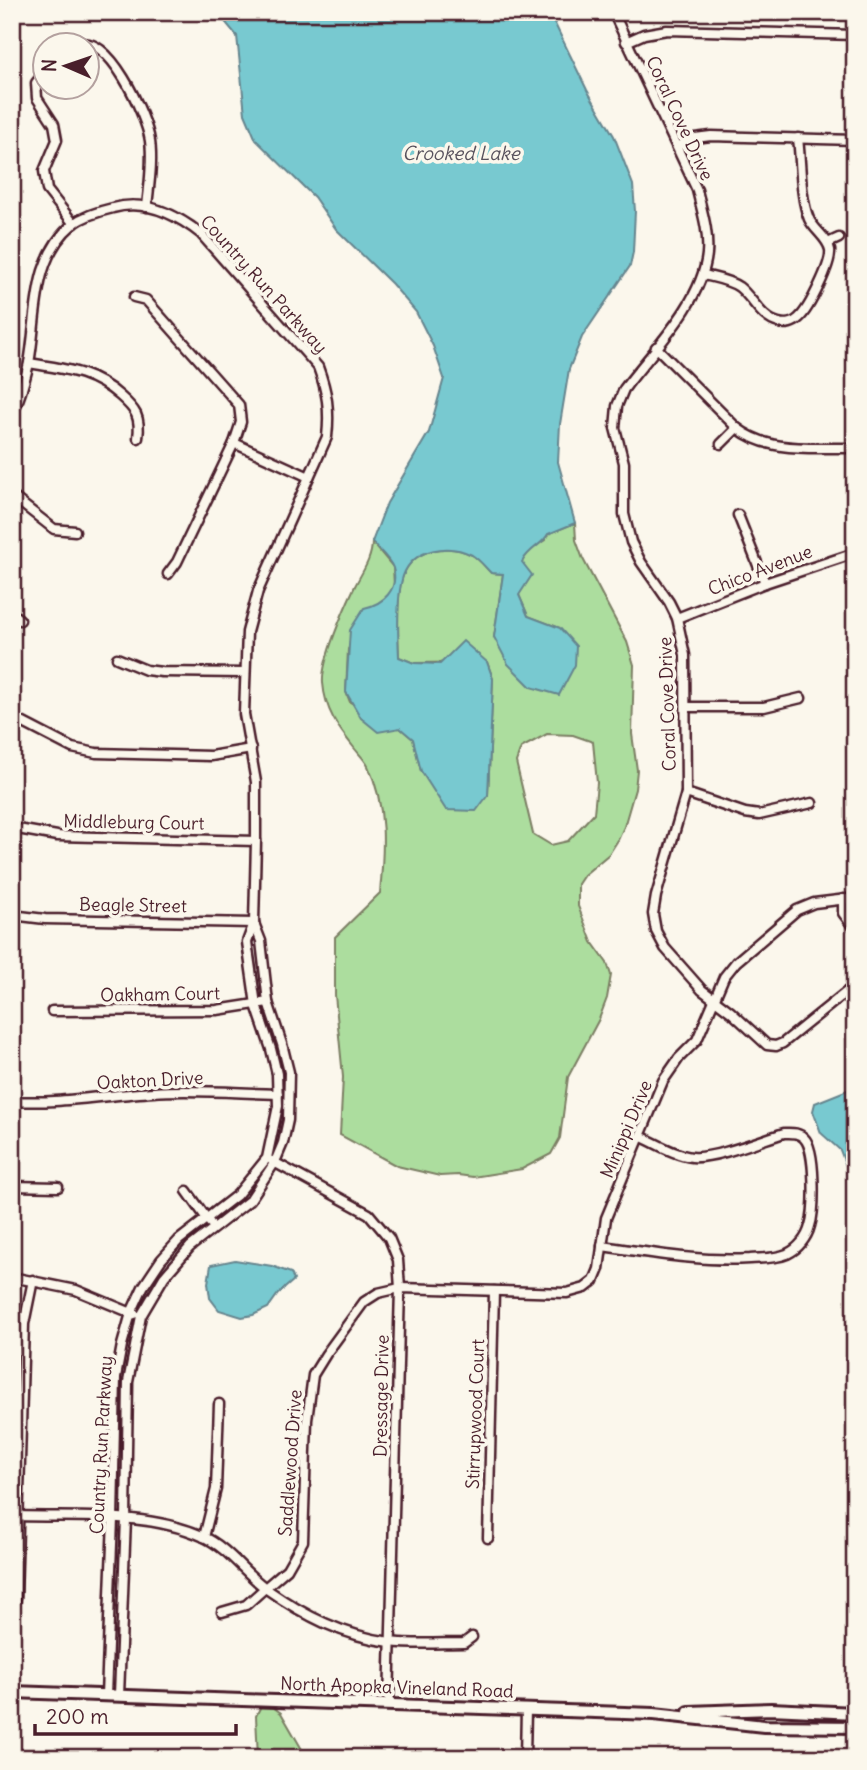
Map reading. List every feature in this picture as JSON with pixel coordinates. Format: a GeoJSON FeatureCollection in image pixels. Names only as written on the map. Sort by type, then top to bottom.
{"type":"FeatureCollection","features":[{"type":"Feature","properties":{"kind":"main road","name":"North Apopka Vineland Road"},"geometry":{"type":"LineString","coordinates":[[12,1692],[654,1714],[764,1726],[855,1727]]}},
{"type":"Feature","properties":{"kind":"main road","name":"North Apopka Vineland Road"},"geometry":{"type":"LineString","coordinates":[[654,1714],[771,1709],[855,1713]]}},
{"type":"Feature","properties":{"kind":"street","name":"Coral Cove Drive"},"geometry":{"type":"LineString","coordinates":[[612,12],[697,190],[705,222],[707,251],[704,275],[694,297],[624,389],[617,406],[615,428],[624,463],[624,514],[631,542],[677,618],[685,654],[686,793],[656,896],[653,914],[656,932],[665,948],[713,1000],[732,1012],[767,1045],[776,1046],[783,1043],[855,985]]}},
{"type":"Feature","properties":{"kind":"street"},"geometry":{"type":"LineString","coordinates":[[626,42],[643,34],[667,30],[855,35]]}},
{"type":"Feature","properties":{"kind":"street"},"geometry":{"type":"LineString","coordinates":[[102,52],[111,58],[144,116],[150,138],[152,162],[147,206]]}},
{"type":"Feature","properties":{"kind":"street"},"geometry":{"type":"LineString","coordinates":[[40,102],[54,124],[57,140],[44,171],[47,190],[74,224]]}},
{"type":"Feature","properties":{"kind":"street"},"geometry":{"type":"LineString","coordinates":[[678,146],[695,138],[711,136],[855,140]]}},
{"type":"Feature","properties":{"kind":"street"},"geometry":{"type":"LineString","coordinates":[[704,275],[728,281],[740,288],[769,318],[779,323],[789,323],[802,315],[829,264],[830,252],[828,243],[810,219],[806,205],[798,138]]}},
{"type":"Feature","properties":{"kind":"street","name":"Country Run Parkway"},"geometry":{"type":"LineString","coordinates":[[12,414],[29,363],[36,299],[42,274],[55,246],[74,224],[96,212],[118,206],[147,206],[181,218],[201,234],[318,367],[327,391],[330,414],[327,436],[258,591],[247,632],[244,714],[256,782],[257,841],[254,923],[247,942],[256,1005],[271,1049],[276,1074],[278,1106],[271,1160],[237,1195],[179,1240],[161,1260],[143,1287],[131,1313],[116,1377],[106,1695]]}},
{"type":"Feature","properties":{"kind":"street"},"geometry":{"type":"LineString","coordinates":[[828,243],[839,238]]}},
{"type":"Feature","properties":{"kind":"street"},"geometry":{"type":"LineString","coordinates":[[134,297],[146,300],[239,405],[241,422],[233,443],[177,562],[167,574]]}},
{"type":"Feature","properties":{"kind":"street"},"geometry":{"type":"LineString","coordinates":[[656,347],[750,438],[771,445],[855,448]]}},
{"type":"Feature","properties":{"kind":"street"},"geometry":{"type":"LineString","coordinates":[[29,363],[86,373],[106,383],[132,406],[141,423],[138,438]]}},
{"type":"Feature","properties":{"kind":"street"},"geometry":{"type":"LineString","coordinates":[[721,444],[737,428]]}},
{"type":"Feature","properties":{"kind":"street"},"geometry":{"type":"LineString","coordinates":[[233,443],[309,477]]}},
{"type":"Feature","properties":{"kind":"street"},"geometry":{"type":"LineString","coordinates":[[12,496],[54,529],[75,531]]}},
{"type":"Feature","properties":{"kind":"street"},"geometry":{"type":"LineString","coordinates":[[738,515],[765,583]]}},
{"type":"Feature","properties":{"kind":"street","name":"Chico Avenue"},"geometry":{"type":"LineString","coordinates":[[677,618],[765,583],[855,553]]}},
{"type":"Feature","properties":{"kind":"street"},"geometry":{"type":"LineString","coordinates":[[12,613],[20,621]]}},
{"type":"Feature","properties":{"kind":"street"},"geometry":{"type":"LineString","coordinates":[[117,658],[146,670],[162,672],[244,673]]}},
{"type":"Feature","properties":{"kind":"street"},"geometry":{"type":"LineString","coordinates":[[686,707],[764,707],[801,698]]}},
{"type":"Feature","properties":{"kind":"street"},"geometry":{"type":"LineString","coordinates":[[12,718],[72,748],[96,753],[211,756],[251,749]]}},
{"type":"Feature","properties":{"kind":"street"},"geometry":{"type":"LineString","coordinates":[[686,793],[745,813],[759,815],[812,803]]}},
{"type":"Feature","properties":{"kind":"street","name":"Middleburg Court"},"geometry":{"type":"LineString","coordinates":[[12,828],[57,836],[257,841]]}},
{"type":"Feature","properties":{"kind":"street","name":"Minippi Drive"},"geometry":{"type":"LineString","coordinates":[[537,1293],[567,1293],[585,1288],[594,1280],[599,1269],[606,1218],[663,1081],[679,1058],[697,1040],[724,977],[736,962],[797,910],[814,903],[855,898]]}},
{"type":"Feature","properties":{"kind":"street"},"geometry":{"type":"LineString","coordinates":[[843,899],[844,914],[855,929]]}},
{"type":"Feature","properties":{"kind":"street","name":"Beagle Street"},"geometry":{"type":"LineString","coordinates":[[12,915],[45,919],[254,923]]}},
{"type":"Feature","properties":{"kind":"street","name":"Country Run Parkway"},"geometry":{"type":"LineString","coordinates":[[119,1695],[128,1382],[141,1316],[164,1277],[190,1247],[250,1200],[283,1143],[288,1120],[289,1072],[268,1002],[261,941],[254,923]]}},
{"type":"Feature","properties":{"kind":"street","name":"Oakham Court"},"geometry":{"type":"LineString","coordinates":[[52,1011],[216,1010],[268,1002]]}},
{"type":"Feature","properties":{"kind":"street","name":"Oakton Drive"},"geometry":{"type":"LineString","coordinates":[[12,1101],[82,1100],[187,1091],[289,1094]]}},
{"type":"Feature","properties":{"kind":"street"},"geometry":{"type":"LineString","coordinates":[[602,1246],[718,1261],[776,1257],[790,1253],[800,1245],[812,1223],[813,1161],[810,1146],[804,1137],[795,1133],[784,1133],[706,1156],[693,1157],[640,1136]]}},
{"type":"Feature","properties":{"kind":"street","name":"Dressage Drive"},"geometry":{"type":"LineString","coordinates":[[271,1160],[369,1214],[388,1238],[398,1260],[400,1289],[389,1704]]}},
{"type":"Feature","properties":{"kind":"street"},"geometry":{"type":"LineString","coordinates":[[12,1186],[58,1187]]}},
{"type":"Feature","properties":{"kind":"street"},"geometry":{"type":"LineString","coordinates":[[187,1191],[214,1228]]}},
{"type":"Feature","properties":{"kind":"street"},"geometry":{"type":"LineString","coordinates":[[12,1277],[76,1290],[141,1316]]}},
{"type":"Feature","properties":{"kind":"street"},"geometry":{"type":"LineString","coordinates":[[12,1612],[16,1597],[24,1324],[33,1280]]}},
{"type":"Feature","properties":{"kind":"street","name":"Saddlewood Drive"},"geometry":{"type":"LineString","coordinates":[[222,1612],[246,1605],[287,1569],[303,1541],[307,1420],[313,1375],[364,1302],[378,1293],[400,1289],[537,1293]]}},
{"type":"Feature","properties":{"kind":"street","name":"Stirrupwood Court"},"geometry":{"type":"LineString","coordinates":[[488,1538],[495,1291]]}},
{"type":"Feature","properties":{"kind":"street"},"geometry":{"type":"LineString","coordinates":[[204,1537],[216,1489],[219,1404]]}},
{"type":"Feature","properties":{"kind":"street"},"geometry":{"type":"LineString","coordinates":[[18,1516],[162,1522],[204,1537],[224,1550],[265,1588],[306,1615],[330,1626],[358,1636],[391,1642],[464,1643],[472,1637]]}},
{"type":"Feature","properties":{"kind":"street"},"geometry":{"type":"LineString","coordinates":[[525,1758],[526,1709]]}},
{"type":"Feature","properties":{"kind":"green space"},"geometry":{"type":"Polygon","coordinates":[[[575,523],[576,540],[583,559],[627,642],[634,665],[632,734],[637,770],[635,789],[618,840],[609,854],[584,875],[578,884],[578,906],[592,942],[607,963],[611,975],[607,998],[599,1019],[568,1077],[560,1138],[551,1154],[522,1169],[473,1177],[440,1176],[397,1166],[340,1135],[343,1077],[335,995],[335,937],[380,893],[383,828],[374,781],[367,764],[333,718],[324,693],[323,673],[334,634],[368,560],[372,542],[393,567],[394,586],[390,594],[377,605],[348,649],[346,692],[350,702],[400,728],[413,739],[421,771],[488,795],[493,679],[487,662],[414,663],[399,657],[398,615],[401,584],[408,567],[423,554],[443,549],[463,551],[475,557],[491,573],[503,574],[494,637],[560,628],[528,616],[519,595],[522,562],[528,551],[545,540],[548,534],[575,523]],[[547,734],[521,748],[516,762],[533,834],[551,845],[568,841],[594,813],[597,783],[593,742],[573,735],[547,734]]]}},
{"type":"Feature","properties":{"kind":"green space"},"geometry":{"type":"Polygon","coordinates":[[[270,1705],[281,1713],[307,1758],[258,1758],[256,1716],[261,1706],[270,1705]]]}},
{"type":"Feature","properties":{"kind":"water","name":"Crooked Lake"},"geometry":{"type":"Polygon","coordinates":[[[204,12],[552,12],[553,20],[587,90],[614,136],[633,185],[635,211],[630,266],[582,337],[569,369],[560,424],[558,462],[575,523],[548,534],[522,562],[532,575],[519,595],[528,616],[560,628],[576,646],[575,665],[559,695],[531,687],[508,664],[494,637],[503,574],[491,573],[480,561],[463,551],[443,549],[415,559],[403,576],[399,604],[399,657],[414,663],[440,664],[463,641],[487,662],[493,679],[488,795],[476,811],[446,810],[421,771],[413,739],[400,728],[378,732],[361,718],[346,692],[350,630],[364,608],[388,595],[394,583],[393,568],[372,542],[387,503],[429,432],[444,378],[433,346],[416,312],[392,284],[336,229],[314,197],[256,140],[245,114],[237,36],[223,19],[204,12]]]}},
{"type":"Feature","properties":{"kind":"water"},"geometry":{"type":"Polygon","coordinates":[[[855,1087],[855,1190],[840,1150],[821,1133],[813,1111],[815,1103],[855,1087]]]}},
{"type":"Feature","properties":{"kind":"water"},"geometry":{"type":"Polygon","coordinates":[[[235,1260],[272,1266],[291,1273],[294,1280],[278,1294],[268,1308],[253,1315],[242,1317],[219,1310],[210,1298],[208,1283],[211,1265],[235,1260]]]}}]}
